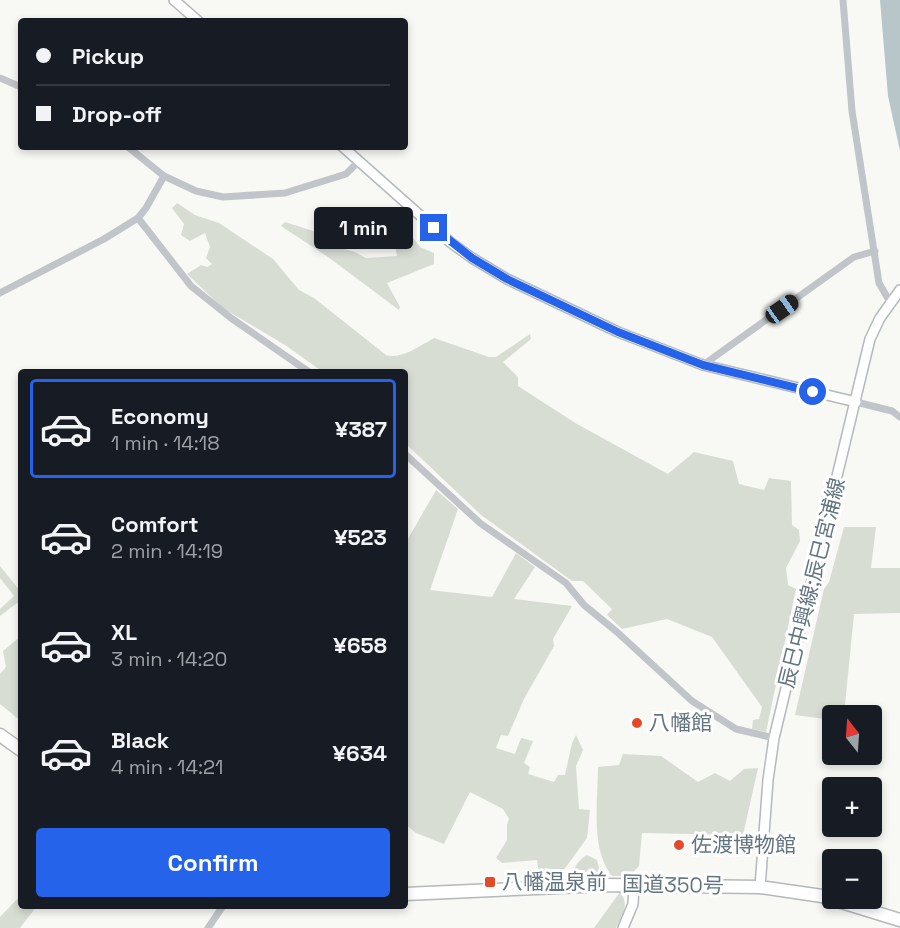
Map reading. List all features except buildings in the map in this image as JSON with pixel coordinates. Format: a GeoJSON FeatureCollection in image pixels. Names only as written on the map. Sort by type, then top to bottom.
{"type":"FeatureCollection","features":[{"type":"Feature","properties":{"kind":"highway"},"geometry":{"type":"LineString","coordinates":[[0,735],[18,748]]}},
{"type":"Feature","properties":{"kind":"highway","name":"国道350号"},"geometry":{"type":"LineString","coordinates":[[408,894],[634,884],[759,887],[822,896],[900,920]]}},
{"type":"Feature","properties":{"kind":"street"},"geometry":{"type":"LineString","coordinates":[[174,0],[195,18]]}},
{"type":"Feature","properties":{"kind":"street"},"geometry":{"type":"LineString","coordinates":[[843,0],[852,111],[879,283],[895,296]]}},
{"type":"Feature","properties":{"kind":"street"},"geometry":{"type":"LineString","coordinates":[[0,78],[18,86]]}},
{"type":"Feature","properties":{"kind":"street"},"geometry":{"type":"LineString","coordinates":[[132,150],[164,177],[207,195],[223,197],[285,193],[346,174],[359,161]]}},
{"type":"Feature","properties":{"kind":"street"},"geometry":{"type":"LineString","coordinates":[[346,150],[450,242],[507,279],[618,332],[703,365],[892,411],[900,417]]}},
{"type":"Feature","properties":{"kind":"street"},"geometry":{"type":"LineString","coordinates":[[0,293],[104,239],[138,218],[164,177]]}},
{"type":"Feature","properties":{"kind":"street"},"geometry":{"type":"LineString","coordinates":[[138,218],[170,262],[191,286],[231,318],[305,369]]}},
{"type":"Feature","properties":{"kind":"street"},"geometry":{"type":"LineString","coordinates":[[703,365],[854,257],[875,251]]}},
{"type":"Feature","properties":{"kind":"street","name":"辰巳中興線;辰巳宮浦線"},"geometry":{"type":"LineString","coordinates":[[759,887],[774,738],[870,339],[895,296]]}},
{"type":"Feature","properties":{"kind":"street"},"geometry":{"type":"LineString","coordinates":[[408,457],[480,523],[567,583],[584,605],[692,701],[736,729],[774,738]]}},
{"type":"Feature","properties":{"kind":"street"},"geometry":{"type":"LineString","coordinates":[[624,928],[633,904],[634,884]]}},
{"type":"Feature","properties":{"kind":"street"},"geometry":{"type":"LineString","coordinates":[[208,928],[222,909]]}},
{"type":"Feature","properties":{"kind":"shaded area"},"geometry":{"type":"Polygon","coordinates":[[[880,0],[900,0],[900,151],[888,96],[880,0]]]}},
{"type":"Feature","properties":{"kind":"shaded area"},"geometry":{"type":"Polygon","coordinates":[[[177,203],[195,215],[219,223],[273,259],[299,290],[314,298],[386,355],[404,354],[434,338],[489,357],[496,357],[530,334],[531,339],[503,362],[518,377],[518,386],[577,424],[668,474],[694,452],[733,461],[739,484],[764,490],[769,478],[791,481],[792,525],[799,530],[800,541],[786,568],[788,585],[796,589],[766,732],[752,729],[753,720],[759,719],[762,707],[712,637],[667,619],[622,629],[607,615],[612,609],[583,581],[572,581],[481,515],[408,446],[408,369],[319,369],[285,345],[223,308],[187,274],[201,265],[207,267],[212,264],[206,258],[210,247],[205,233],[190,241],[181,235],[184,224],[172,208],[177,203]]]}},
{"type":"Feature","properties":{"kind":"shaded area"},"geometry":{"type":"Polygon","coordinates":[[[285,222],[335,238],[337,247],[366,258],[397,256],[394,239],[399,227],[403,225],[420,247],[434,253],[434,264],[387,283],[400,307],[399,310],[328,257],[281,226],[285,222]]]}},
{"type":"Feature","properties":{"kind":"shaded area"},"geometry":{"type":"Polygon","coordinates":[[[436,490],[458,509],[430,590],[492,597],[516,553],[535,567],[514,599],[572,606],[553,639],[554,646],[524,699],[508,736],[501,735],[496,748],[515,754],[521,738],[533,741],[524,763],[530,767],[528,774],[554,782],[558,775],[565,775],[576,735],[583,750],[576,766],[579,809],[590,810],[587,838],[558,878],[540,879],[537,860],[502,863],[496,858],[507,840],[509,819],[503,809],[470,792],[444,844],[416,833],[408,826],[408,539],[436,490]]]}},
{"type":"Feature","properties":{"kind":"shaded area"},"geometry":{"type":"Polygon","coordinates":[[[844,527],[876,527],[871,568],[900,568],[900,613],[854,614],[845,705],[822,705],[822,719],[795,715],[824,589],[829,582],[844,527]]]}},
{"type":"Feature","properties":{"kind":"shaded area"},"geometry":{"type":"Polygon","coordinates":[[[0,566],[18,588],[18,602],[0,616],[0,609],[14,596],[0,578],[0,566]]]}},
{"type":"Feature","properties":{"kind":"shaded area"},"geometry":{"type":"Polygon","coordinates":[[[18,638],[18,719],[0,704],[0,674],[6,667],[3,651],[18,638]]]}},
{"type":"Feature","properties":{"kind":"shaded area"},"geometry":{"type":"Polygon","coordinates":[[[623,754],[661,756],[698,782],[715,773],[730,781],[744,769],[758,768],[743,835],[642,833],[639,866],[630,876],[612,876],[605,865],[598,838],[598,767],[619,765],[623,754]]]}},
{"type":"Feature","properties":{"kind":"shaded area"},"geometry":{"type":"Polygon","coordinates":[[[587,855],[597,860],[599,868],[596,877],[571,878],[576,865],[587,855]]]}},
{"type":"Feature","properties":{"kind":"shaded area"},"geometry":{"type":"Polygon","coordinates":[[[620,892],[625,906],[616,928],[594,928],[620,892]]]}},
{"type":"Feature","properties":{"kind":"shaded area"},"geometry":{"type":"Polygon","coordinates":[[[18,898],[18,909],[35,909],[20,928],[0,928],[0,917],[18,898]]]}},
{"type":"Feature","properties":{"kind":"place","name":"八幡館"},"geometry":{"type":"Point","coordinates":[637,723]}},
{"type":"Feature","properties":{"kind":"place","name":"佐渡博物館"},"geometry":{"type":"Point","coordinates":[679,845]}},
{"type":"Feature","properties":{"kind":"place","name":"八幡温泉前"},"geometry":{"type":"Point","coordinates":[490,882]}},
{"type":"Feature","properties":{"kind":"route"},"geometry":{"type":"LineString","coordinates":[[434,228],[472,258],[507,279],[618,332],[703,365],[813,392]]}}]}
